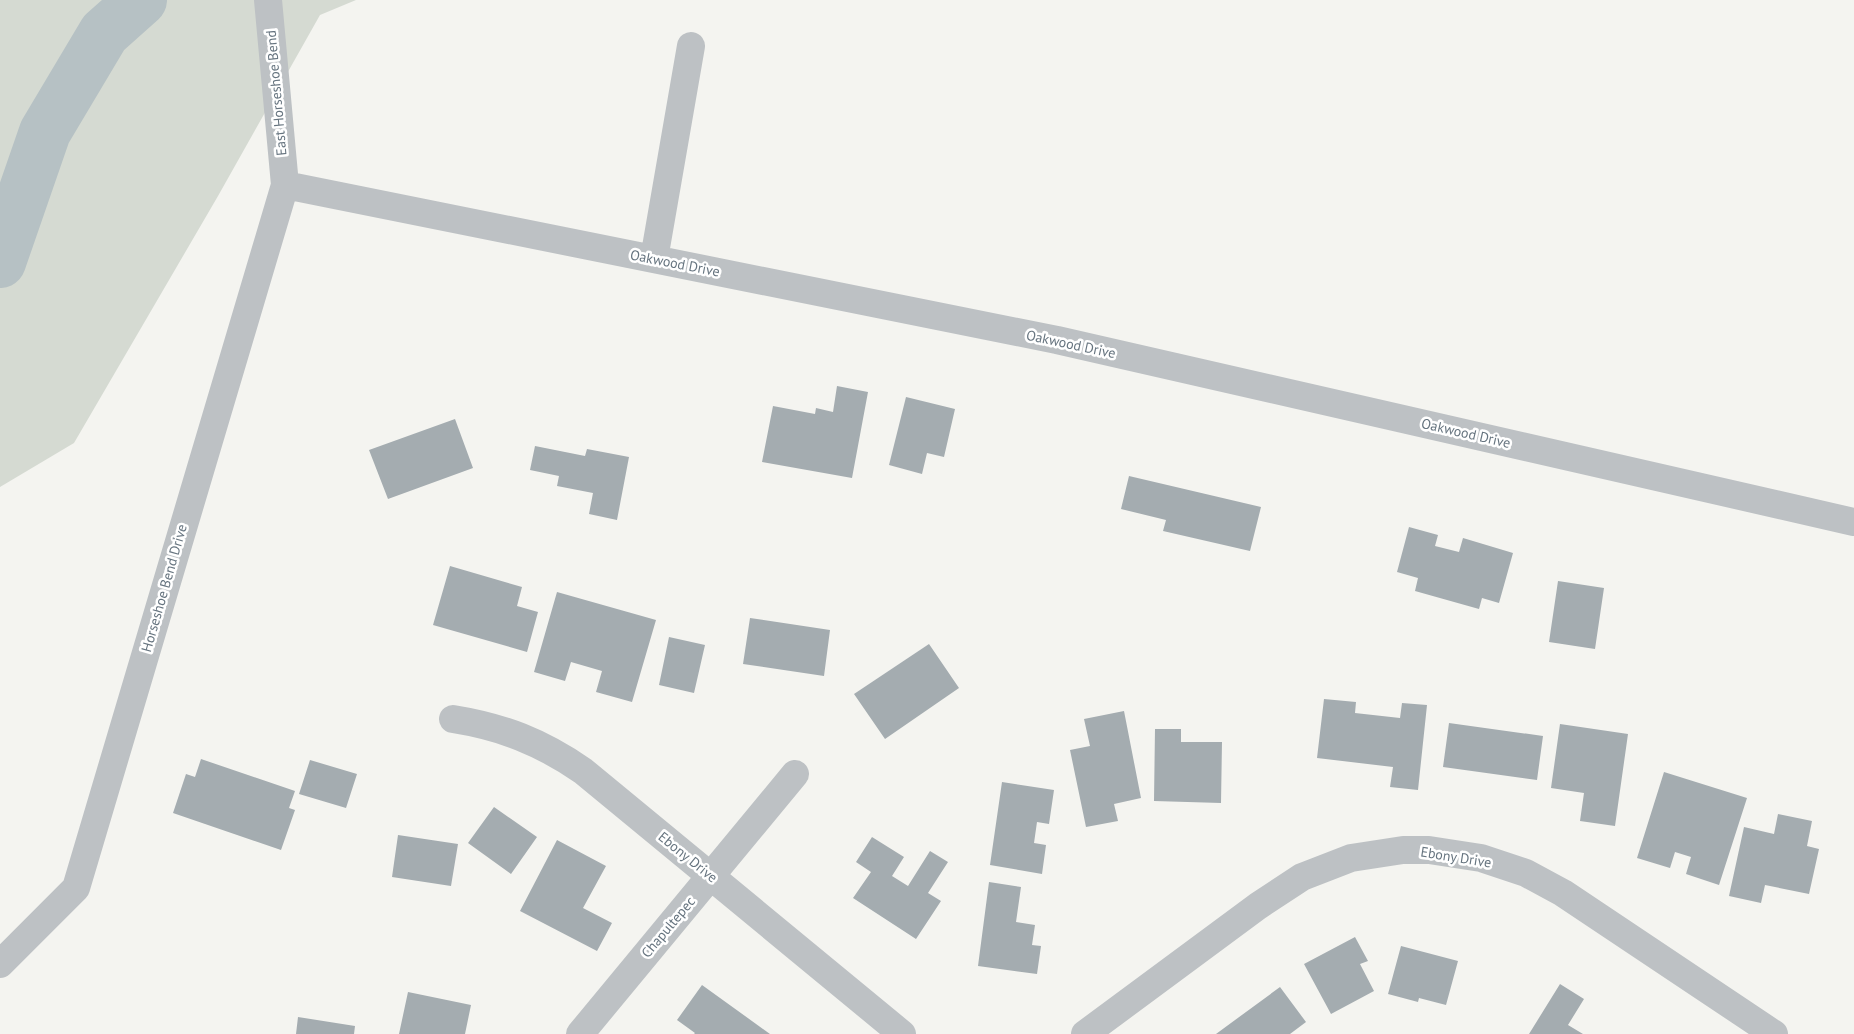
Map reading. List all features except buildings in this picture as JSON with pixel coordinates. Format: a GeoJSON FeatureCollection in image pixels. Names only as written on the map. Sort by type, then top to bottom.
{"type":"FeatureCollection","features":[{"type":"Feature","properties":{"kind":"street","name":"East Horseshoe Bend"},"geometry":{"type":"LineString","coordinates":[[268,4],[285,185]]}},
{"type":"Feature","properties":{"kind":"street"},"geometry":{"type":"LineString","coordinates":[[654,259],[692,46]]}},
{"type":"Feature","properties":{"kind":"street","name":"Oakwood Drive"},"geometry":{"type":"LineString","coordinates":[[285,185],[1057,340],[1854,522]]}},
{"type":"Feature","properties":{"kind":"street","name":"Horseshoe Bend Drive"},"geometry":{"type":"LineString","coordinates":[[0,964],[76,888],[285,185]]}},
{"type":"Feature","properties":{"kind":"street","name":"Ebony Drive"},"geometry":{"type":"LineString","coordinates":[[453,718],[508,731],[560,755],[583,771],[902,1034]]}},
{"type":"Feature","properties":{"kind":"street","name":"Chapultepec"},"geometry":{"type":"LineString","coordinates":[[580,1034],[795,774]]}},
{"type":"Feature","properties":{"kind":"street","name":"Ebony Drive"},"geometry":{"type":"LineString","coordinates":[[1084,1034],[1258,906],[1302,877],[1351,858],[1403,850],[1429,850],[1481,858],[1526,873],[1563,893],[1774,1034]]}},
{"type":"Feature","properties":{"kind":"shaded area"},"geometry":{"type":"Polygon","coordinates":[[[0,0],[356,0],[320,15],[218,196],[74,443],[0,487],[0,0]]]}},
{"type":"Feature","properties":{"kind":"waterway"},"geometry":{"type":"LineString","coordinates":[[0,262],[45,132],[104,33],[141,0]]}}]}
